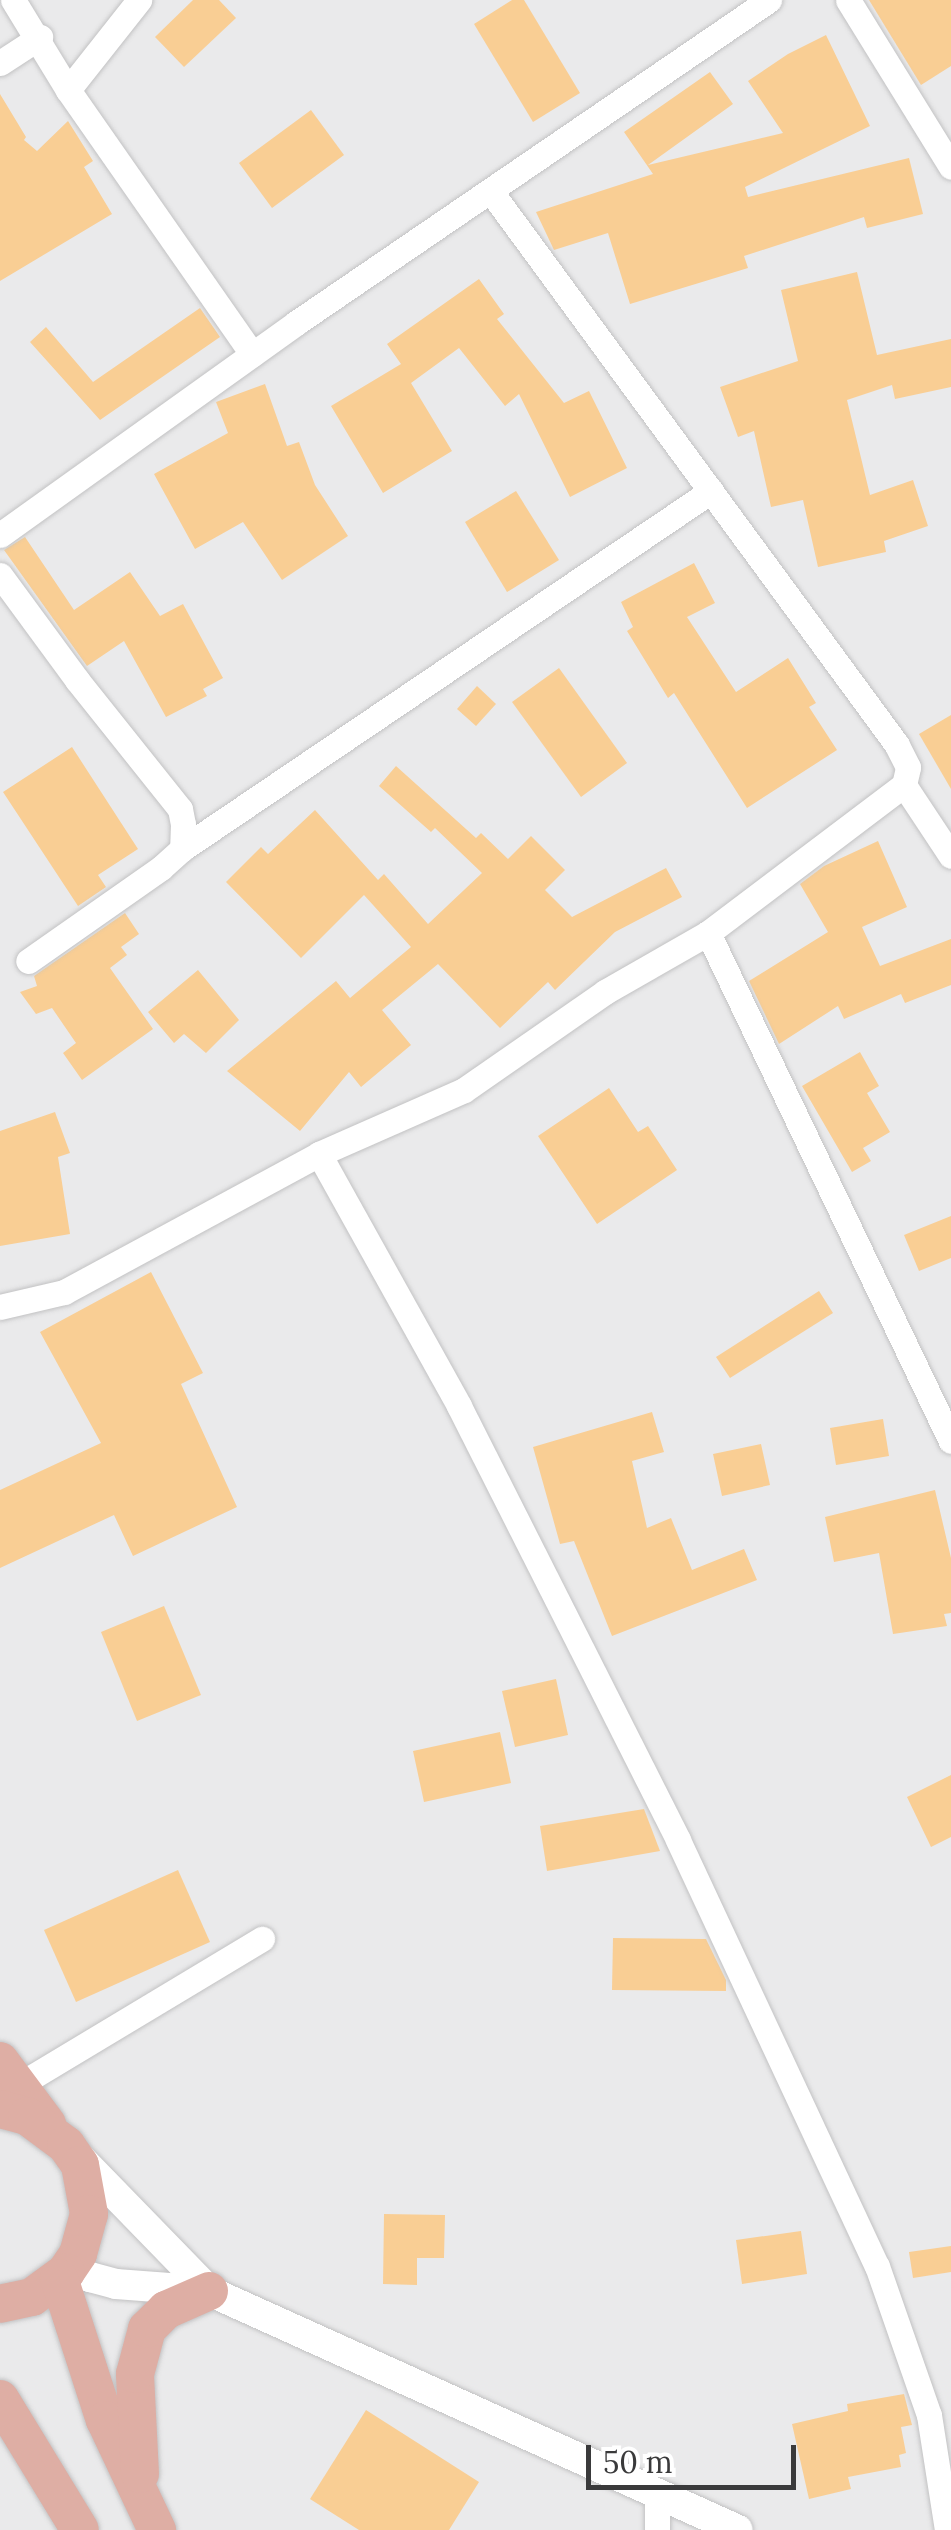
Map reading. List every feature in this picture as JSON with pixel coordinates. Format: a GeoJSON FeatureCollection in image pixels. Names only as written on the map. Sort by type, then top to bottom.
{"type":"FeatureCollection","features":[{"type":"Feature","properties":{"kind":"main road"},"geometry":{"type":"LineString","coordinates":[[0,2304],[32,2296],[64,2272],[85,2235],[89,2214],[80,2165],[6,2085]]}},
{"type":"Feature","properties":{"kind":"main road"},"geometry":{"type":"LineString","coordinates":[[64,2272],[106,2420],[158,2530]]}},
{"type":"Feature","properties":{"kind":"main road"},"geometry":{"type":"LineString","coordinates":[[141,2492],[135,2374],[147,2329],[166,2310],[209,2291]]}},
{"type":"Feature","properties":{"kind":"main road"},"geometry":{"type":"LineString","coordinates":[[0,2399],[80,2530]]}},
{"type":"Feature","properties":{"kind":"street"},"geometry":{"type":"LineString","coordinates":[[14,0],[40,37],[68,90],[252,354]]}},
{"type":"Feature","properties":{"kind":"street"},"geometry":{"type":"LineString","coordinates":[[68,90],[139,0]]}},
{"type":"Feature","properties":{"kind":"street"},"geometry":{"type":"LineString","coordinates":[[0,534],[252,354],[768,0]]}},
{"type":"Feature","properties":{"kind":"street"},"geometry":{"type":"LineString","coordinates":[[848,0],[951,166]]}},
{"type":"Feature","properties":{"kind":"street"},"geometry":{"type":"LineString","coordinates":[[0,63],[40,37]]}},
{"type":"Feature","properties":{"kind":"street"},"geometry":{"type":"LineString","coordinates":[[0,1308],[64,1292],[319,1154],[464,1090],[605,992],[708,933],[904,785],[908,767],[898,745],[492,192]]}},
{"type":"Feature","properties":{"kind":"street"},"geometry":{"type":"LineString","coordinates":[[28,961],[182,849],[711,491]]}},
{"type":"Feature","properties":{"kind":"street"},"geometry":{"type":"LineString","coordinates":[[0,575],[76,680],[180,808],[182,849]]}},
{"type":"Feature","properties":{"kind":"street"},"geometry":{"type":"LineString","coordinates":[[904,785],[951,856]]}},
{"type":"Feature","properties":{"kind":"street"},"geometry":{"type":"LineString","coordinates":[[708,933],[951,1441]]}},
{"type":"Feature","properties":{"kind":"street"},"geometry":{"type":"LineString","coordinates":[[319,1154],[459,1406],[670,1822],[877,2266],[928,2415],[946,2530]]}},
{"type":"Feature","properties":{"kind":"street"},"geometry":{"type":"LineString","coordinates":[[6,2085],[262,1939]]}},
{"type":"Feature","properties":{"kind":"street"},"geometry":{"type":"LineString","coordinates":[[59,2138],[130,2204],[209,2291]]}},
{"type":"Feature","properties":{"kind":"street"},"geometry":{"type":"LineString","coordinates":[[64,2272],[116,2284],[209,2291],[738,2530]]}},
{"type":"Feature","properties":{"kind":"street"},"geometry":{"type":"LineString","coordinates":[[658,2494],[658,2530]]}},
{"type":"Feature","properties":{"kind":"building"},"geometry":{"type":"Polygon","coordinates":[[[193,0],[219,0],[236,18],[184,67],[155,37],[193,0]]]}},
{"type":"Feature","properties":{"kind":"building"},"geometry":{"type":"Polygon","coordinates":[[[512,0],[524,0],[580,93],[533,122],[474,24],[512,0]]]}},
{"type":"Feature","properties":{"kind":"building"},"geometry":{"type":"Polygon","coordinates":[[[869,0],[951,0],[951,66],[921,85],[869,0]]]}},
{"type":"Feature","properties":{"kind":"building"},"geometry":{"type":"Polygon","coordinates":[[[826,35],[870,126],[745,187],[748,197],[909,158],[923,214],[867,228],[864,217],[744,256],[748,268],[630,304],[608,233],[554,250],[536,212],[653,174],[624,132],[710,72],[733,104],[648,165],[783,133],[748,81],[826,35]]]}},
{"type":"Feature","properties":{"kind":"building"},"geometry":{"type":"Polygon","coordinates":[[[0,94],[26,137],[24,140],[37,151],[68,121],[93,161],[84,167],[112,214],[0,281],[0,94]]]}},
{"type":"Feature","properties":{"kind":"building"},"geometry":{"type":"Polygon","coordinates":[[[311,110],[344,155],[272,208],[239,163],[311,110]]]}},
{"type":"Feature","properties":{"kind":"building"},"geometry":{"type":"Polygon","coordinates":[[[857,272],[877,355],[951,339],[951,387],[895,399],[892,385],[847,400],[870,495],[913,480],[928,526],[884,541],[886,552],[818,567],[803,500],[771,507],[754,431],[738,437],[720,387],[798,361],[781,290],[857,272]]]}},
{"type":"Feature","properties":{"kind":"building"},"geometry":{"type":"Polygon","coordinates":[[[479,279],[504,314],[497,319],[564,403],[589,391],[627,468],[570,497],[519,394],[505,406],[459,348],[411,383],[452,451],[383,493],[331,406],[401,364],[387,344],[479,279]]]}},
{"type":"Feature","properties":{"kind":"building"},"geometry":{"type":"Polygon","coordinates":[[[200,308],[220,337],[100,420],[30,342],[46,327],[93,382],[200,308]]]}},
{"type":"Feature","properties":{"kind":"building"},"geometry":{"type":"Polygon","coordinates":[[[265,384],[287,446],[299,442],[315,485],[348,536],[282,580],[243,522],[195,549],[154,474],[228,433],[216,402],[265,384]]]}},
{"type":"Feature","properties":{"kind":"building"},"geometry":{"type":"Polygon","coordinates":[[[516,491],[559,560],[507,592],[465,522],[516,491]]]}},
{"type":"Feature","properties":{"kind":"building"},"geometry":{"type":"Polygon","coordinates":[[[25,537],[74,610],[130,572],[160,616],[183,604],[223,678],[203,689],[207,696],[166,717],[124,641],[87,666],[4,550],[25,537]]]}},
{"type":"Feature","properties":{"kind":"building"},"geometry":{"type":"Polygon","coordinates":[[[694,563],[715,603],[687,617],[736,692],[788,658],[816,703],[809,707],[837,750],[747,808],[674,693],[668,698],[627,631],[633,627],[621,602],[694,563]]]}},
{"type":"Feature","properties":{"kind":"building"},"geometry":{"type":"Polygon","coordinates":[[[559,668],[627,763],[581,797],[512,702],[559,668]]]}},
{"type":"Feature","properties":{"kind":"building"},"geometry":{"type":"Polygon","coordinates":[[[477,686],[496,704],[476,726],[457,709],[477,686]]]}},
{"type":"Feature","properties":{"kind":"building"},"geometry":{"type":"Polygon","coordinates":[[[951,715],[951,789],[919,734],[951,715]]]}},
{"type":"Feature","properties":{"kind":"building"},"geometry":{"type":"Polygon","coordinates":[[[72,747],[138,849],[98,875],[106,887],[78,906],[3,792],[72,747]]]}},
{"type":"Feature","properties":{"kind":"building"},"geometry":{"type":"Polygon","coordinates":[[[396,766],[476,838],[481,833],[508,859],[531,836],[565,870],[545,890],[572,917],[666,868],[682,897],[615,932],[555,990],[548,982],[500,1028],[438,964],[382,1010],[411,1045],[361,1087],[349,1072],[300,1131],[227,1071],[336,981],[350,998],[411,947],[364,895],[301,958],[226,882],[261,847],[268,854],[315,810],[378,880],[384,874],[428,924],[482,873],[435,828],[431,832],[379,786],[396,766]]]}},
{"type":"Feature","properties":{"kind":"building"},"geometry":{"type":"Polygon","coordinates":[[[878,841],[907,907],[862,927],[880,966],[951,939],[951,985],[905,1003],[901,994],[844,1019],[838,1006],[779,1044],[749,981],[828,932],[800,884],[824,866],[878,841]]]}},
{"type":"Feature","properties":{"kind":"building"},"geometry":{"type":"Polygon","coordinates":[[[125,913],[139,934],[121,947],[127,955],[110,968],[153,1029],[82,1080],[63,1053],[76,1043],[52,1008],[36,1014],[20,992],[37,986],[34,976],[125,913]]]}},
{"type":"Feature","properties":{"kind":"building"},"geometry":{"type":"Polygon","coordinates":[[[198,970],[239,1020],[206,1053],[184,1034],[174,1043],[148,1012],[198,970]]]}},
{"type":"Feature","properties":{"kind":"building"},"geometry":{"type":"Polygon","coordinates":[[[860,1052],[879,1086],[867,1093],[890,1132],[863,1148],[871,1161],[852,1172],[802,1086],[860,1052]]]}},
{"type":"Feature","properties":{"kind":"building"},"geometry":{"type":"Polygon","coordinates":[[[609,1088],[638,1132],[648,1126],[677,1170],[597,1224],[538,1136],[609,1088]]]}},
{"type":"Feature","properties":{"kind":"building"},"geometry":{"type":"Polygon","coordinates":[[[55,1112],[70,1153],[58,1157],[70,1234],[0,1246],[0,1131],[55,1112]]]}},
{"type":"Feature","properties":{"kind":"building"},"geometry":{"type":"Polygon","coordinates":[[[951,1216],[951,1258],[919,1271],[904,1235],[951,1216]]]}},
{"type":"Feature","properties":{"kind":"building"},"geometry":{"type":"Polygon","coordinates":[[[151,1272],[203,1373],[181,1384],[237,1507],[133,1556],[114,1515],[0,1568],[0,1490],[101,1443],[40,1332],[151,1272]]]}},
{"type":"Feature","properties":{"kind":"building"},"geometry":{"type":"Polygon","coordinates":[[[819,1291],[833,1313],[730,1378],[716,1357],[819,1291]]]}},
{"type":"Feature","properties":{"kind":"building"},"geometry":{"type":"Polygon","coordinates":[[[652,1412],[664,1452],[632,1461],[647,1528],[671,1518],[692,1570],[744,1549],[757,1580],[612,1636],[574,1541],[560,1544],[533,1447],[652,1412]]]}},
{"type":"Feature","properties":{"kind":"building"},"geometry":{"type":"Polygon","coordinates":[[[883,1419],[889,1456],[836,1465],[830,1428],[883,1419]]]}},
{"type":"Feature","properties":{"kind":"building"},"geometry":{"type":"Polygon","coordinates":[[[761,1444],[770,1485],[722,1496],[713,1454],[761,1444]]]}},
{"type":"Feature","properties":{"kind":"building"},"geometry":{"type":"Polygon","coordinates":[[[935,1490],[951,1558],[951,1613],[944,1614],[947,1626],[893,1634],[879,1553],[834,1562],[825,1517],[935,1490]]]}},
{"type":"Feature","properties":{"kind":"building"},"geometry":{"type":"Polygon","coordinates":[[[164,1606],[201,1695],[137,1721],[101,1632],[164,1606]]]}},
{"type":"Feature","properties":{"kind":"building"},"geometry":{"type":"Polygon","coordinates":[[[556,1679],[568,1735],[515,1747],[502,1691],[556,1679]]]}},
{"type":"Feature","properties":{"kind":"building"},"geometry":{"type":"Polygon","coordinates":[[[500,1732],[511,1783],[424,1802],[413,1751],[500,1732]]]}},
{"type":"Feature","properties":{"kind":"building"},"geometry":{"type":"Polygon","coordinates":[[[951,1775],[951,1837],[931,1847],[907,1797],[951,1775]]]}},
{"type":"Feature","properties":{"kind":"building"},"geometry":{"type":"Polygon","coordinates":[[[644,1809],[660,1851],[547,1871],[540,1826],[644,1809]]]}},
{"type":"Feature","properties":{"kind":"building"},"geometry":{"type":"Polygon","coordinates":[[[178,1870],[210,1942],[76,2002],[44,1930],[178,1870]]]}},
{"type":"Feature","properties":{"kind":"building"},"geometry":{"type":"Polygon","coordinates":[[[613,1938],[706,1939],[726,1980],[726,1991],[612,1990],[613,1938]]]}},
{"type":"Feature","properties":{"kind":"building"},"geometry":{"type":"Polygon","coordinates":[[[384,2214],[445,2215],[444,2258],[417,2258],[417,2285],[383,2284],[384,2214]]]}},
{"type":"Feature","properties":{"kind":"building"},"geometry":{"type":"Polygon","coordinates":[[[801,2231],[807,2274],[742,2284],[736,2240],[801,2231]]]}},
{"type":"Feature","properties":{"kind":"building"},"geometry":{"type":"Polygon","coordinates":[[[951,2246],[951,2272],[913,2278],[909,2252],[951,2246]]]}},
{"type":"Feature","properties":{"kind":"building"},"geometry":{"type":"Polygon","coordinates":[[[904,2394],[912,2425],[901,2427],[906,2453],[899,2455],[901,2467],[848,2477],[851,2489],[809,2499],[792,2424],[848,2411],[847,2404],[904,2394]]]}},
{"type":"Feature","properties":{"kind":"building"},"geometry":{"type":"Polygon","coordinates":[[[366,2410],[479,2482],[449,2530],[359,2530],[310,2499],[366,2410]]]}}]}
